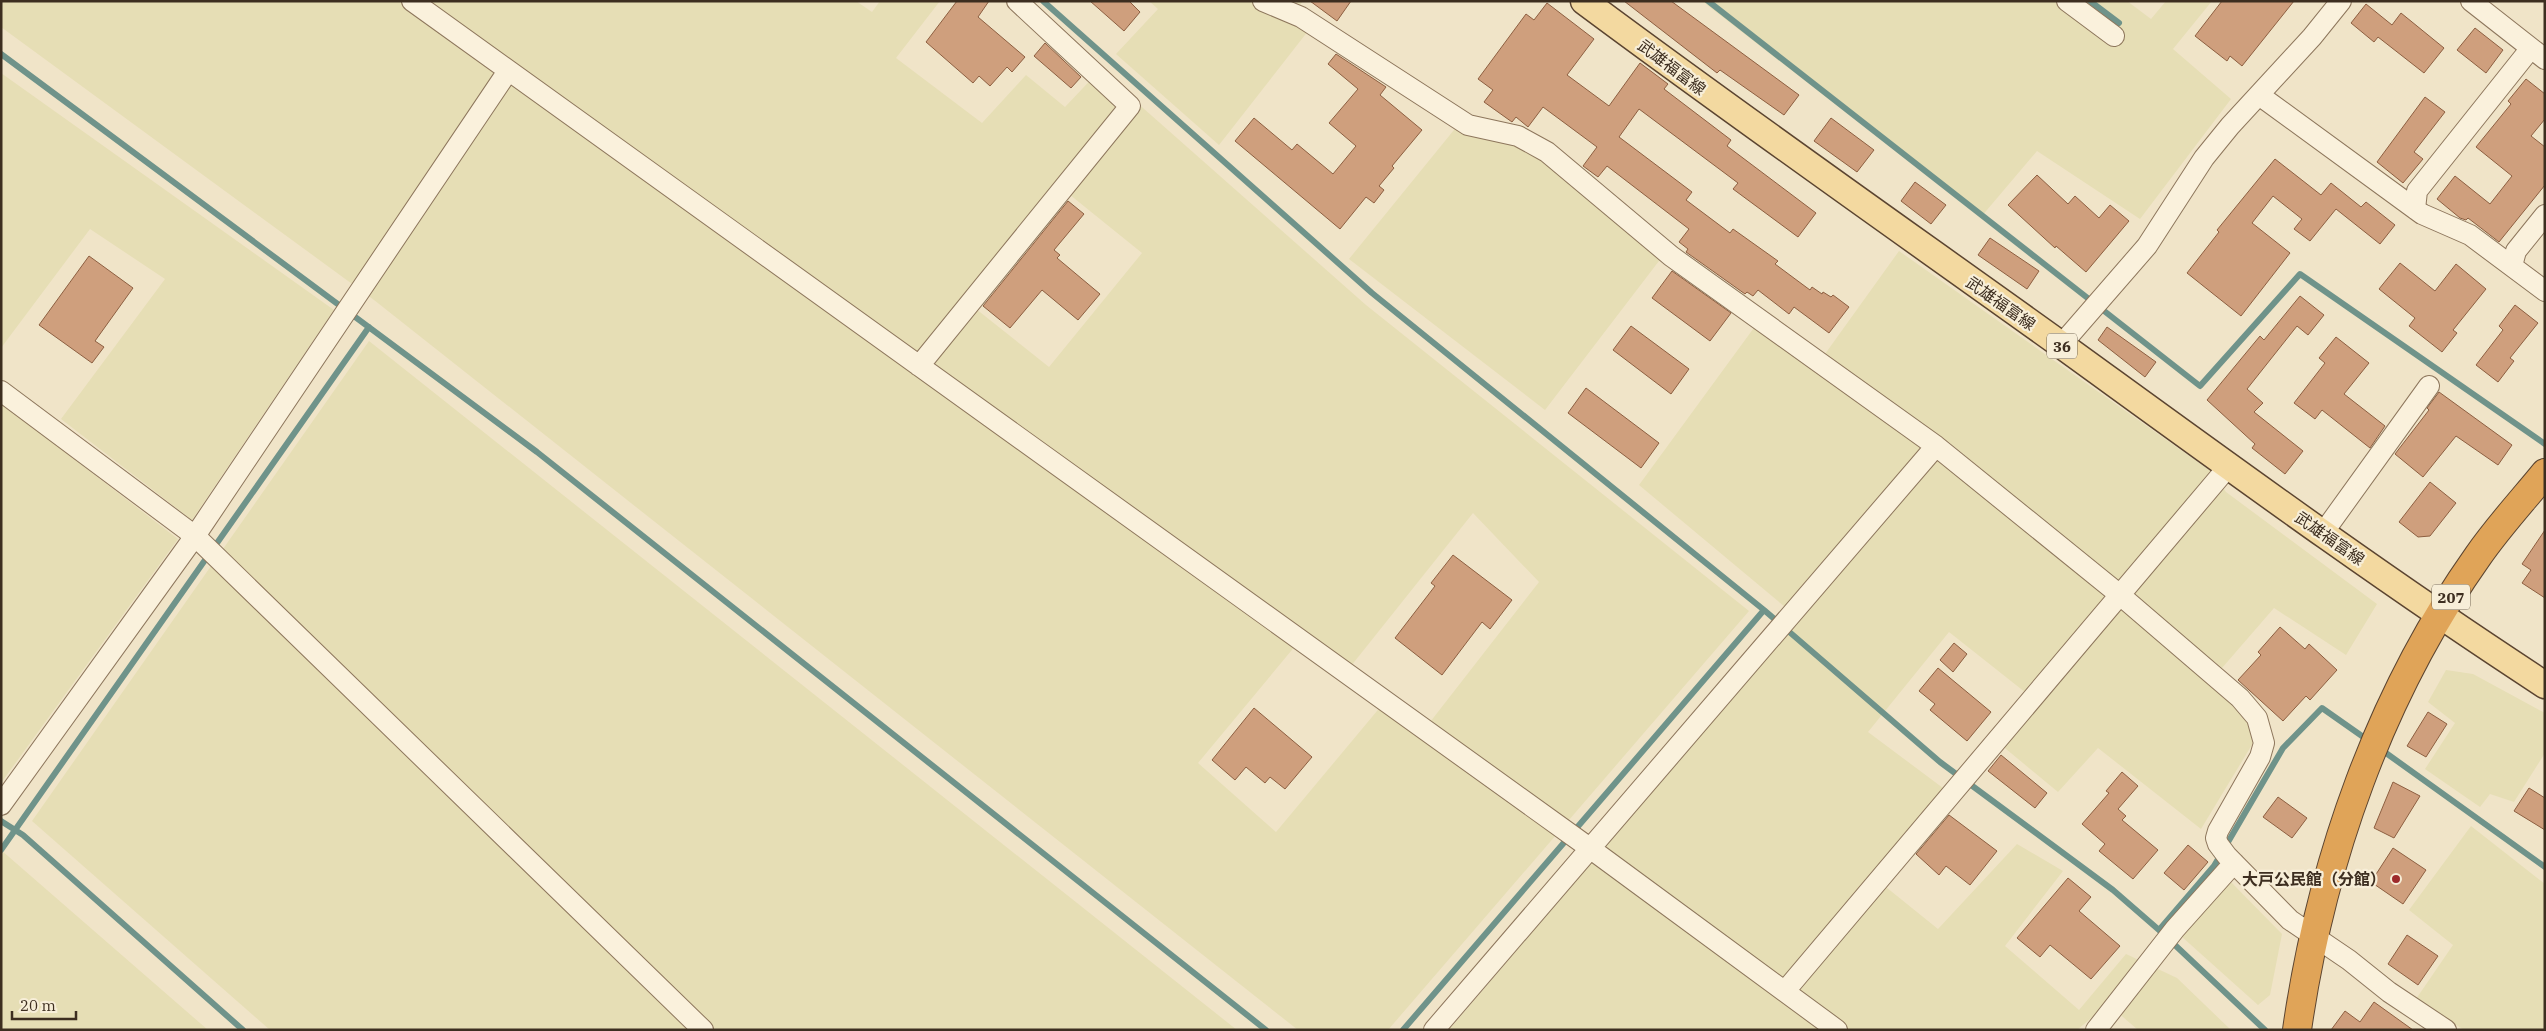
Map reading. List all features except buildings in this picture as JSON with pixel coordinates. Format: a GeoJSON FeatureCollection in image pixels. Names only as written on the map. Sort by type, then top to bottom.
{"type":"FeatureCollection","features":[{"type":"Feature","properties":{"kind":"highway","name":"207"},"geometry":{"type":"LineString","coordinates":[[2297,1029],[2314,937],[2341,837],[2374,745],[2400,689],[2439,616],[2478,555],[2545,473]]}},
{"type":"Feature","properties":{"kind":"main road","name":"武雄福富線"},"geometry":{"type":"LineString","coordinates":[[1584,1],[1703,90],[2061,345],[2228,467],[2439,616],[2545,685]]}},
{"type":"Feature","properties":{"kind":"street"},"geometry":{"type":"LineString","coordinates":[[412,1],[1577,839],[1837,1030]]}},
{"type":"Feature","properties":{"kind":"street"},"geometry":{"type":"LineString","coordinates":[[919,366],[1130,106],[1017,1]]}},
{"type":"Feature","properties":{"kind":"street"},"geometry":{"type":"LineString","coordinates":[[1263,1],[1301,17],[1468,124],[1518,136],[1547,152],[1671,256],[1936,446],[2120,595],[2240,698],[2257,718],[2264,743],[2260,757],[2218,831],[2216,838],[2226,854],[2290,920],[2349,960],[2389,992],[2446,1030]]}},
{"type":"Feature","properties":{"kind":"street"},"geometry":{"type":"LineString","coordinates":[[2067,1],[2114,36]]}},
{"type":"Feature","properties":{"kind":"street"},"geometry":{"type":"LineString","coordinates":[[2061,345],[2147,246],[2204,158],[2312,38],[2341,1]]}},
{"type":"Feature","properties":{"kind":"street"},"geometry":{"type":"LineString","coordinates":[[2414,209],[2417,191],[2538,53],[2471,1]]}},
{"type":"Feature","properties":{"kind":"street"},"geometry":{"type":"LineString","coordinates":[[1,805],[207,547],[350,305],[508,71]]}},
{"type":"Feature","properties":{"kind":"street"},"geometry":{"type":"LineString","coordinates":[[2259,95],[2414,209],[2470,235],[2545,290]]}},
{"type":"Feature","properties":{"kind":"street"},"geometry":{"type":"LineString","coordinates":[[2512,266],[2516,251],[2545,216]]}},
{"type":"Feature","properties":{"kind":"street"},"geometry":{"type":"LineString","coordinates":[[2324,533],[2429,386]]}},
{"type":"Feature","properties":{"kind":"street"},"geometry":{"type":"LineString","coordinates":[[1,391],[207,547],[703,1030]]}},
{"type":"Feature","properties":{"kind":"street"},"geometry":{"type":"LineString","coordinates":[[1434,1030],[1577,839],[1772,639],[1936,446]]}},
{"type":"Feature","properties":{"kind":"street"},"geometry":{"type":"LineString","coordinates":[[1785,991],[2228,467]]}},
{"type":"Feature","properties":{"kind":"street"},"geometry":{"type":"LineString","coordinates":[[2096,1030],[2175,929],[2226,854]]}},
{"type":"Feature","properties":{"kind":"shaded area"},"geometry":{"type":"Polygon","coordinates":[[[1,1],[856,1],[872,12],[880,1],[940,1],[896,58],[982,123],[1026,75],[1065,107],[1100,70],[1366,305],[1749,611],[1388,1030],[1298,1030],[374,300],[1,27],[1,1]],[[1059,186],[966,301],[1049,367],[1142,253],[1059,186]],[[1473,513],[1347,671],[1301,639],[1198,763],[1276,832],[1382,705],[1420,735],[1539,582],[1473,513]]]}},
{"type":"Feature","properties":{"kind":"shaded area"},"geometry":{"type":"Polygon","coordinates":[[[1149,1],[1303,1],[1292,15],[1312,26],[1219,145],[1116,54],[1158,9],[1149,1]]]}},
{"type":"Feature","properties":{"kind":"shaded area"},"geometry":{"type":"Polygon","coordinates":[[[1702,1],[2127,1],[2151,19],[2166,1],[2212,1],[2173,49],[2231,99],[2140,219],[2037,151],[1981,217],[1702,1]]]}},
{"type":"Feature","properties":{"kind":"shaded area"},"geometry":{"type":"Polygon","coordinates":[[[1,73],[334,310],[192,520],[61,419],[165,279],[90,229],[1,348],[1,73]]]}},
{"type":"Feature","properties":{"kind":"shaded area"},"geometry":{"type":"Polygon","coordinates":[[[1458,125],[1530,151],[1662,257],[1545,410],[1349,259],[1458,125]]]}},
{"type":"Feature","properties":{"kind":"shaded area"},"geometry":{"type":"Polygon","coordinates":[[[1899,251],[2212,472],[2226,492],[2377,604],[2346,655],[2274,608],[2222,668],[1950,443],[1825,354],[1899,251]]]}},
{"type":"Feature","properties":{"kind":"shaded area"},"geometry":{"type":"Polygon","coordinates":[[[1756,325],[1924,448],[1785,607],[1639,485],[1756,325]]]}},
{"type":"Feature","properties":{"kind":"shaded area"},"geometry":{"type":"Polygon","coordinates":[[[369,341],[1237,1030],[270,1030],[32,821],[369,341]]]}},
{"type":"Feature","properties":{"kind":"shaded area"},"geometry":{"type":"Polygon","coordinates":[[[1,403],[178,539],[1,783],[1,403]]]}},
{"type":"Feature","properties":{"kind":"shaded area"},"geometry":{"type":"Polygon","coordinates":[[[1935,458],[2210,681],[2249,721],[2253,743],[2201,829],[2098,748],[2058,792],[2000,744],[2035,700],[1949,632],[1868,732],[1947,791],[1876,879],[1938,929],[2017,844],[2063,871],[2005,946],[2079,1010],[2126,954],[2177,978],[2231,1030],[2138,1030],[2108,1004],[2077,1030],[1449,1030],[1935,458]]]}},
{"type":"Feature","properties":{"kind":"shaded area"},"geometry":{"type":"Polygon","coordinates":[[[2446,670],[2473,674],[2545,713],[2545,753],[2514,802],[2490,794],[2480,807],[2425,769],[2455,723],[2428,702],[2446,670]]]}},
{"type":"Feature","properties":{"kind":"shaded area"},"geometry":{"type":"Polygon","coordinates":[[[2471,826],[2545,884],[2545,1030],[2464,1030],[2416,999],[2453,945],[2409,910],[2471,826]]]}},
{"type":"Feature","properties":{"kind":"shaded area"},"geometry":{"type":"Polygon","coordinates":[[[1,850],[208,1030],[1,1030],[1,850]]]}},
{"type":"Feature","properties":{"kind":"shaded area"},"geometry":{"type":"Polygon","coordinates":[[[2229,880],[2282,934],[2270,995],[2258,1005],[2181,936],[2229,880]]]}},
{"type":"Feature","properties":{"kind":"waterway"},"geometry":{"type":"LineString","coordinates":[[1043,1],[1372,293],[1764,610],[1940,762],[2113,890],[2159,930],[2265,1030]]}},
{"type":"Feature","properties":{"kind":"waterway"},"geometry":{"type":"LineString","coordinates":[[1708,1],[2200,386],[2300,274],[2545,444]]}},
{"type":"Feature","properties":{"kind":"waterway"},"geometry":{"type":"LineString","coordinates":[[2090,1],[2119,23]]}},
{"type":"Feature","properties":{"kind":"waterway"},"geometry":{"type":"LineString","coordinates":[[1,54],[537,452],[1266,1030]]}},
{"type":"Feature","properties":{"kind":"waterway"},"geometry":{"type":"LineString","coordinates":[[1,850],[369,327]]}},
{"type":"Feature","properties":{"kind":"waterway"},"geometry":{"type":"LineString","coordinates":[[1403,1030],[1764,610]]}},
{"type":"Feature","properties":{"kind":"waterway"},"geometry":{"type":"LineString","coordinates":[[2159,930],[2214,866],[2283,748],[2322,708],[2369,741]]}},
{"type":"Feature","properties":{"kind":"waterway"},"geometry":{"type":"LineString","coordinates":[[2379,748],[2545,867]]}},
{"type":"Feature","properties":{"kind":"waterway"},"geometry":{"type":"LineString","coordinates":[[1,821],[23,835],[243,1030]]}},
{"type":"Feature","properties":{"kind":"place","name":"大戸公民館（分館）"},"geometry":{"type":"Point","coordinates":[2396,879]}}]}
